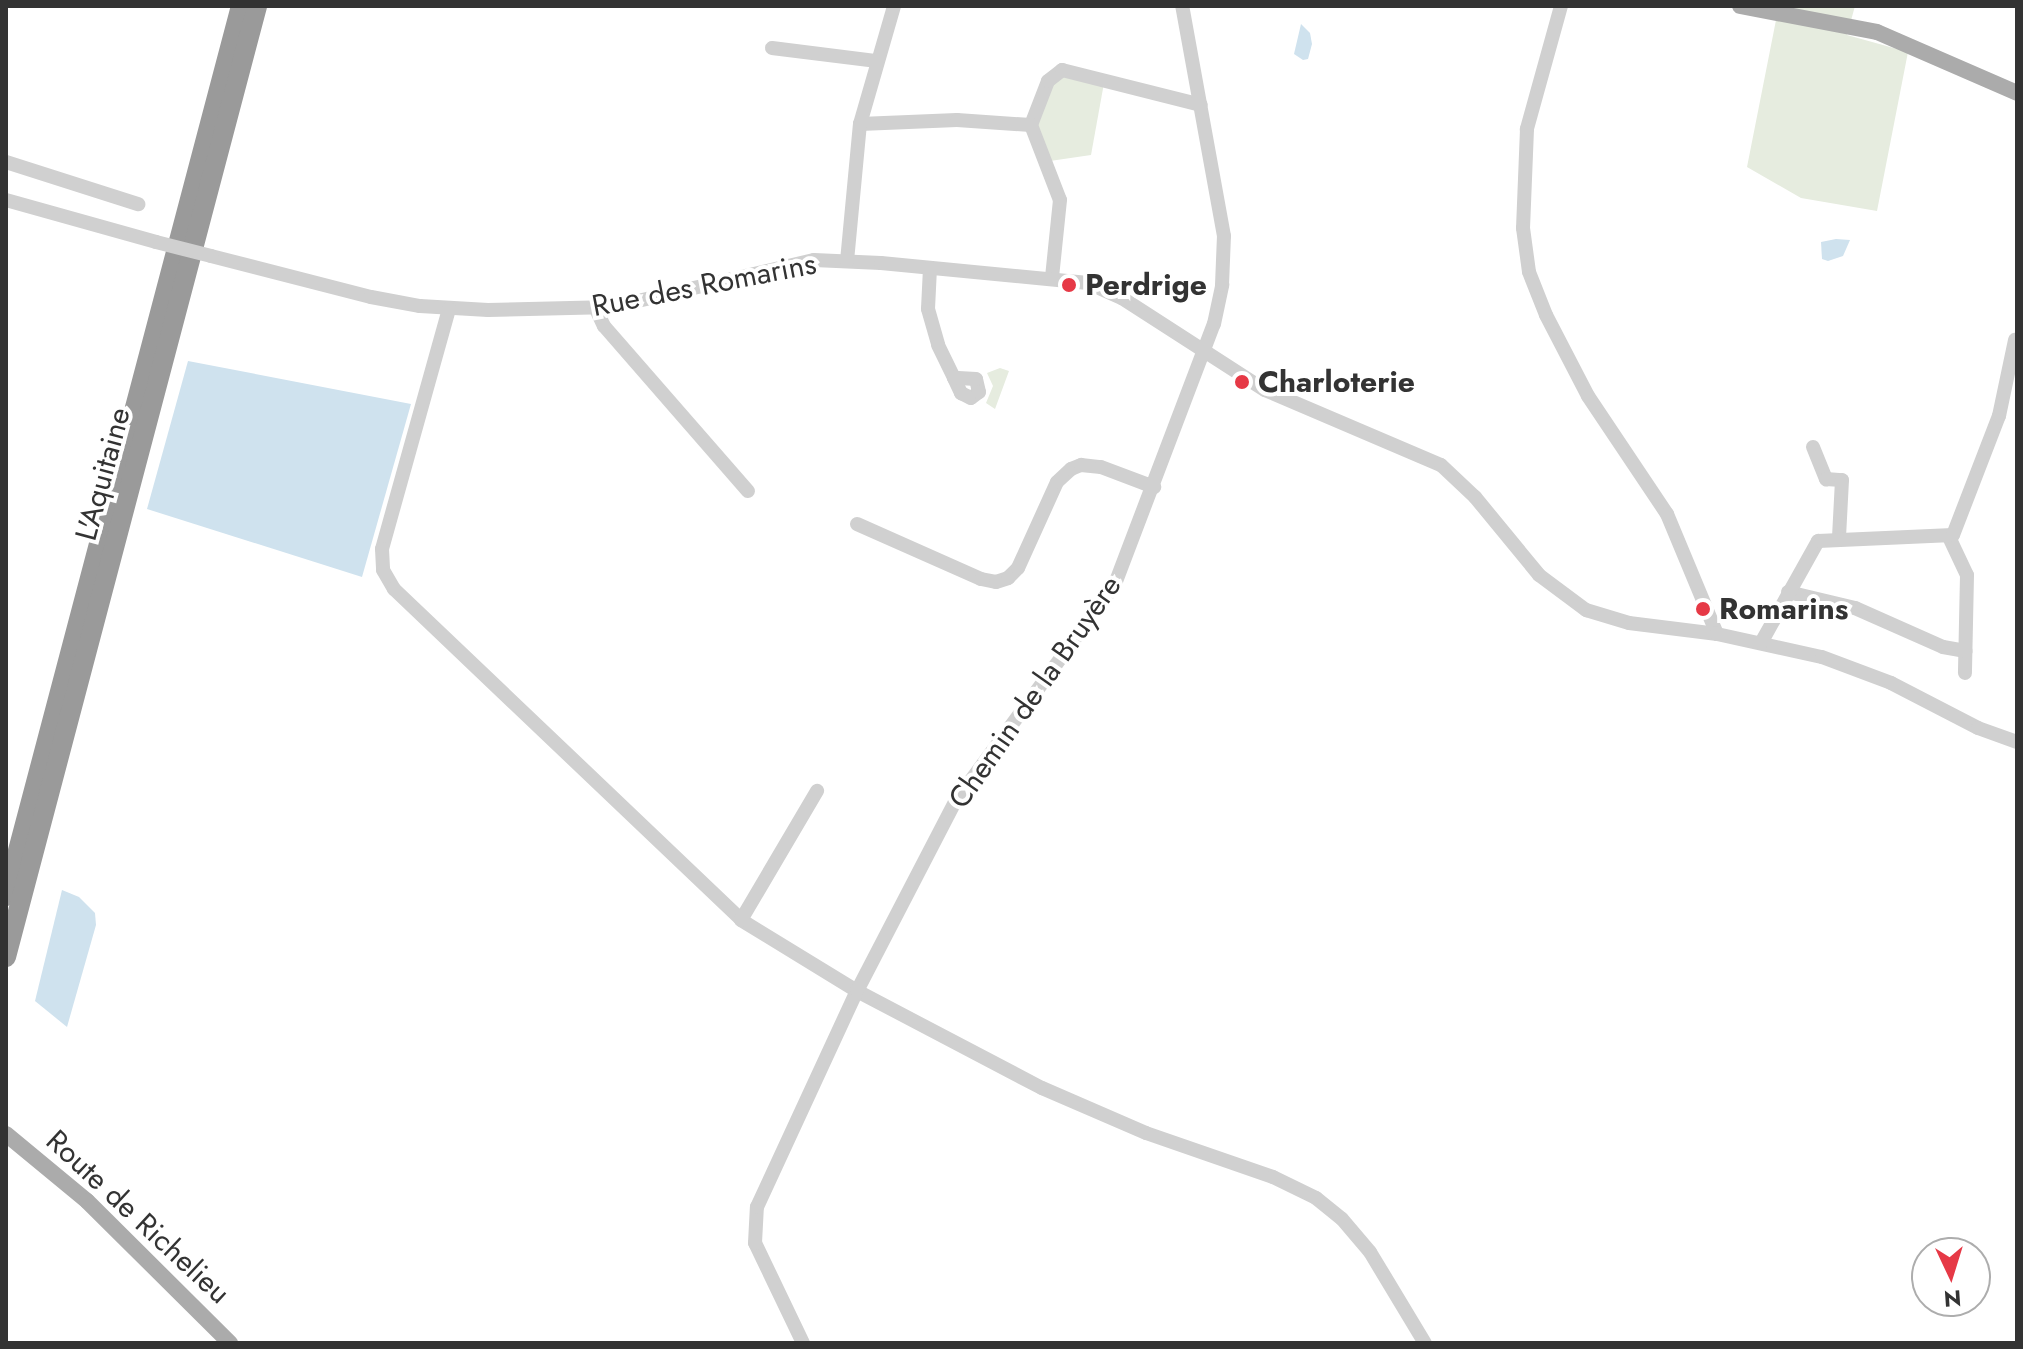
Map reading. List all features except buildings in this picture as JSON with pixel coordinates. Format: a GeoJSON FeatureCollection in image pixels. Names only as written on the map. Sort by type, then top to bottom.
{"type":"FeatureCollection","features":[{"type":"Feature","properties":{"kind":"highway","name":"L'Aquitaine"},"geometry":{"type":"LineString","coordinates":[[6,896],[241,6]]}},
{"type":"Feature","properties":{"kind":"highway","name":"L'Aquitaine"},"geometry":{"type":"LineString","coordinates":[[6,957],[257,6]]}},
{"type":"Feature","properties":{"kind":"main road"},"geometry":{"type":"LineString","coordinates":[[1740,6],[1877,32],[2017,93]]}},
{"type":"Feature","properties":{"kind":"main road","name":"Route de Richelieu"},"geometry":{"type":"LineString","coordinates":[[6,1134],[87,1201],[230,1343]]}},
{"type":"Feature","properties":{"kind":"street"},"geometry":{"type":"LineString","coordinates":[[847,261],[860,124],[894,6]]}},
{"type":"Feature","properties":{"kind":"street","name":"Chemin de la Bruyère"},"geometry":{"type":"LineString","coordinates":[[803,1343],[759,1255],[754,1219],[857,991],[955,802],[1106,601],[1127,559],[1204,353],[1218,307],[1224,236],[1182,6]]}},
{"type":"Feature","properties":{"kind":"street"},"geometry":{"type":"LineString","coordinates":[[1561,6],[1527,129],[1523,228],[1529,272],[1546,315],[1588,396],[1667,514],[1717,634]]}},
{"type":"Feature","properties":{"kind":"street"},"geometry":{"type":"LineString","coordinates":[[772,48],[877,61]]}},
{"type":"Feature","properties":{"kind":"street"},"geometry":{"type":"LineString","coordinates":[[1052,278],[1060,200],[1031,125],[1048,81],[1062,70],[1201,105]]}},
{"type":"Feature","properties":{"kind":"street"},"geometry":{"type":"LineString","coordinates":[[860,124],[957,120],[1031,125]]}},
{"type":"Feature","properties":{"kind":"street"},"geometry":{"type":"LineString","coordinates":[[6,162],[138,204]]}},
{"type":"Feature","properties":{"kind":"street","name":"Rue des Romarins"},"geometry":{"type":"LineString","coordinates":[[6,200],[371,297],[449,309],[596,309],[795,263],[847,261],[1088,283],[1110,292],[1277,396],[1441,465],[1475,497],[1539,575],[1586,610],[1629,623],[1717,634],[1842,663],[1891,683],[1978,728],[2017,742]]}},
{"type":"Feature","properties":{"kind":"street"},"geometry":{"type":"LineString","coordinates":[[930,268],[930,321],[954,378]]}},
{"type":"Feature","properties":{"kind":"street"},"geometry":{"type":"LineString","coordinates":[[449,309],[382,549],[387,580],[488,681],[741,920],[857,991],[967,1051],[1081,1106],[1146,1133],[1273,1177],[1316,1198],[1342,1219],[1370,1252],[1425,1343]]}},
{"type":"Feature","properties":{"kind":"street"},"geometry":{"type":"LineString","coordinates":[[596,309],[604,326],[748,491]]}},
{"type":"Feature","properties":{"kind":"street"},"geometry":{"type":"LineString","coordinates":[[1761,643],[1814,545],[1823,539],[1949,537],[1956,530],[1999,416],[2015,340]]}},
{"type":"Feature","properties":{"kind":"street"},"geometry":{"type":"LineString","coordinates":[[1813,447],[1826,479],[1842,480],[1839,538]]}},
{"type":"Feature","properties":{"kind":"street"},"geometry":{"type":"LineString","coordinates":[[857,524],[981,579],[996,582],[1008,578],[1018,568],[1057,482],[1071,469],[1081,465],[1101,467],[1154,487]]}},
{"type":"Feature","properties":{"kind":"street"},"geometry":{"type":"LineString","coordinates":[[1949,537],[1967,575],[1965,673]]}},
{"type":"Feature","properties":{"kind":"street"},"geometry":{"type":"LineString","coordinates":[[1788,592],[1855,608],[1943,647],[1966,651]]}},
{"type":"Feature","properties":{"kind":"street"},"geometry":{"type":"LineString","coordinates":[[741,920],[817,791]]}},
{"type":"Feature","properties":{"kind":"shaded area"},"geometry":{"type":"Polygon","coordinates":[[[1752,6],[1855,6],[1847,35],[1908,52],[1877,211],[1801,198],[1747,167],[1777,15],[1752,6]]]}},
{"type":"Feature","properties":{"kind":"shaded area"},"geometry":{"type":"Polygon","coordinates":[[[1059,75],[1104,83],[1091,155],[1050,161],[1037,131],[1039,111],[1059,75]]]}},
{"type":"Feature","properties":{"kind":"shaded area"},"geometry":{"type":"Polygon","coordinates":[[[1000,368],[1009,371],[995,409],[986,403],[993,386],[987,373],[1000,368]]]}},
{"type":"Feature","properties":{"kind":"water"},"geometry":{"type":"Polygon","coordinates":[[[1301,24],[1310,33],[1312,44],[1308,59],[1303,60],[1294,54],[1301,24]]]}},
{"type":"Feature","properties":{"kind":"water"},"geometry":{"type":"Polygon","coordinates":[[[1850,240],[1843,256],[1828,261],[1822,259],[1821,242],[1850,240]]]}},
{"type":"Feature","properties":{"kind":"water"},"geometry":{"type":"Polygon","coordinates":[[[188,361],[411,404],[362,577],[147,509],[188,361]]]}},
{"type":"Feature","properties":{"kind":"water"},"geometry":{"type":"Polygon","coordinates":[[[62,890],[79,897],[95,913],[96,925],[67,1027],[35,1001],[62,890]]]}},
{"type":"Feature","properties":{"kind":"place","name":"Perdrige"},"geometry":{"type":"Point","coordinates":[1069,285]}},
{"type":"Feature","properties":{"kind":"place","name":"Charloterie"},"geometry":{"type":"Point","coordinates":[1242,382]}},
{"type":"Feature","properties":{"kind":"place","name":"Romarins"},"geometry":{"type":"Point","coordinates":[1703,609]}}]}
